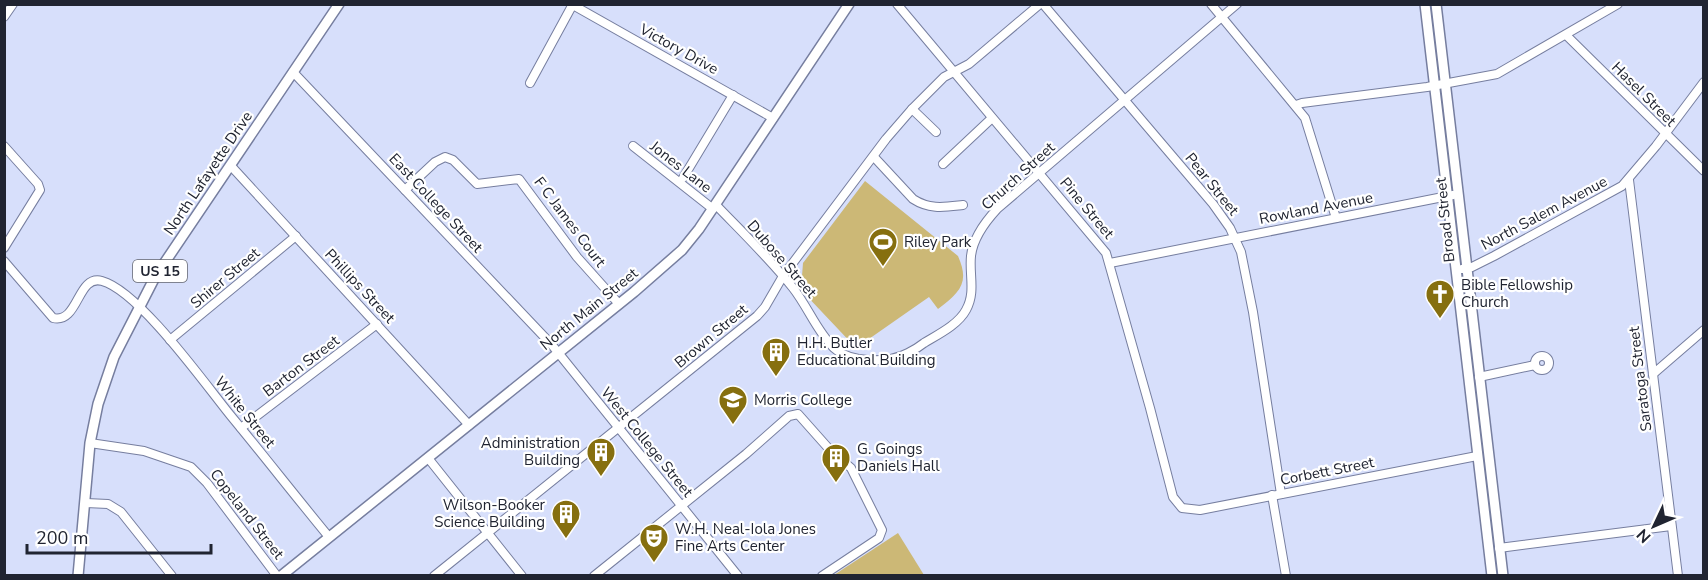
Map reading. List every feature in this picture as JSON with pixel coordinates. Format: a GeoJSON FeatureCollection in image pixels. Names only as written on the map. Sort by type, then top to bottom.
{"type":"FeatureCollection","features":[{"type":"Feature","properties":{"kind":"main road","name":"North Lafayette Drive"},"geometry":{"type":"LineString","coordinates":[[78,576],[90,443],[106,376],[138,306],[155,277],[339,4]]}},
{"type":"Feature","properties":{"kind":"main road","name":"North Main Street"},"geometry":{"type":"LineString","coordinates":[[284,574],[620,304],[682,250],[715,207],[849,4]]}},
{"type":"Feature","properties":{"kind":"main road","name":"Broad Street"},"geometry":{"type":"LineString","coordinates":[[1425,4],[1492,576]]}},
{"type":"Feature","properties":{"kind":"main road","name":"Broad Street"},"geometry":{"type":"LineString","coordinates":[[1436,4],[1503,576]]}},
{"type":"Feature","properties":{"kind":"street"},"geometry":{"type":"LineString","coordinates":[[4,17],[13,4]]}},
{"type":"Feature","properties":{"kind":"street","name":"Pine Street"},"geometry":{"type":"LineString","coordinates":[[897,4],[1101,246],[1110,263],[1173,497],[1182,508]]}},
{"type":"Feature","properties":{"kind":"street","name":"Brown Street"},"geometry":{"type":"LineString","coordinates":[[434,576],[752,321],[765,306],[783,276],[912,109],[944,77],[969,64],[1041,4]]}},
{"type":"Feature","properties":{"kind":"street","name":"Pear Street"},"geometry":{"type":"LineString","coordinates":[[1041,4],[1213,204],[1235,238],[1251,304],[1281,494]]}},
{"type":"Feature","properties":{"kind":"street"},"geometry":{"type":"LineString","coordinates":[[1211,4],[1305,118],[1336,218]]}},
{"type":"Feature","properties":{"kind":"street","name":"Church Street"},"geometry":{"type":"LineString","coordinates":[[851,357],[872,360],[891,359],[907,354],[961,317],[970,300],[973,286],[971,258],[974,244],[981,229],[997,209],[1237,4]]}},
{"type":"Feature","properties":{"kind":"street"},"geometry":{"type":"LineString","coordinates":[[1296,105],[1434,86],[1497,74],[1618,4]]}},
{"type":"Feature","properties":{"kind":"street"},"geometry":{"type":"LineString","coordinates":[[530,83],[573,5]]}},
{"type":"Feature","properties":{"kind":"street","name":"Victory Drive"},"geometry":{"type":"LineString","coordinates":[[573,5],[774,118]]}},
{"type":"Feature","properties":{"kind":"street","name":"Hasel Street"},"geometry":{"type":"LineString","coordinates":[[1566,35],[1704,171]]}},
{"type":"Feature","properties":{"kind":"street","name":"East College Street"},"geometry":{"type":"LineString","coordinates":[[293,72],[559,353]]}},
{"type":"Feature","properties":{"kind":"street","name":"North Salem Avenue"},"geometry":{"type":"LineString","coordinates":[[1455,270],[1472,267],[1614,192],[1629,180],[1704,82]]}},
{"type":"Feature","properties":{"kind":"street"},"geometry":{"type":"LineString","coordinates":[[683,178],[733,95]]}},
{"type":"Feature","properties":{"kind":"street"},"geometry":{"type":"LineString","coordinates":[[912,109],[936,132]]}},
{"type":"Feature","properties":{"kind":"street"},"geometry":{"type":"LineString","coordinates":[[943,164],[992,118]]}},
{"type":"Feature","properties":{"kind":"street"},"geometry":{"type":"LineString","coordinates":[[4,146],[38,184],[40,190],[4,248]]}},
{"type":"Feature","properties":{"kind":"street","name":"Jones Lane"},"geometry":{"type":"LineString","coordinates":[[633,146],[715,207]]}},
{"type":"Feature","properties":{"kind":"street","name":"F C James Court"},"geometry":{"type":"LineString","coordinates":[[405,190],[435,162],[445,157],[453,160],[477,184],[519,179],[577,257],[620,304]]}},
{"type":"Feature","properties":{"kind":"street"},"geometry":{"type":"LineString","coordinates":[[874,157],[919,203],[932,208],[963,206]]}},
{"type":"Feature","properties":{"kind":"street","name":"Phillips Street"},"geometry":{"type":"LineString","coordinates":[[231,166],[469,425]]}},
{"type":"Feature","properties":{"kind":"street","name":"Saratoga Street"},"geometry":{"type":"LineString","coordinates":[[1629,180],[1678,576]]}},
{"type":"Feature","properties":{"kind":"street","name":"Rowland Avenue"},"geometry":{"type":"LineString","coordinates":[[1110,263],[1457,194]]}},
{"type":"Feature","properties":{"kind":"street","name":"Dubose Street"},"geometry":{"type":"LineString","coordinates":[[715,207],[783,276],[831,344],[838,351],[851,357]]}},
{"type":"Feature","properties":{"kind":"street","name":"Shirer Street"},"geometry":{"type":"LineString","coordinates":[[170,340],[296,237]]}},
{"type":"Feature","properties":{"kind":"street","name":"White Street"},"geometry":{"type":"LineString","coordinates":[[4,261],[53,318],[60,319],[68,315],[88,284],[94,280],[114,286],[138,306],[170,340],[329,537]]}},
{"type":"Feature","properties":{"kind":"street","name":"Barton Street"},"geometry":{"type":"LineString","coordinates":[[241,428],[377,324]]}},
{"type":"Feature","properties":{"kind":"street"},"geometry":{"type":"LineString","coordinates":[[1653,374],[1704,330]]}},
{"type":"Feature","properties":{"kind":"street","name":"West College Street"},"geometry":{"type":"LineString","coordinates":[[559,353],[738,576]]}},
{"type":"Feature","properties":{"kind":"street"},"geometry":{"type":"LineString","coordinates":[[1479,377],[1535,365]]}},
{"type":"Feature","properties":{"kind":"street"},"geometry":{"type":"LineString","coordinates":[[599,574],[795,413],[830,450],[851,468],[882,530],[879,538],[822,576]]}},
{"type":"Feature","properties":{"kind":"street","name":"Copeland Street"},"geometry":{"type":"LineString","coordinates":[[90,443],[144,451],[191,467],[284,574]]}},
{"type":"Feature","properties":{"kind":"street","name":"Corbett Street"},"geometry":{"type":"LineString","coordinates":[[1182,508],[1200,510],[1477,456]]}},
{"type":"Feature","properties":{"kind":"street"},"geometry":{"type":"LineString","coordinates":[[428,458],[522,576]]}},
{"type":"Feature","properties":{"kind":"street"},"geometry":{"type":"LineString","coordinates":[[1272,495],[1286,576]]}},
{"type":"Feature","properties":{"kind":"street"},"geometry":{"type":"LineString","coordinates":[[86,503],[108,504],[121,512],[172,576]]}},
{"type":"Feature","properties":{"kind":"street"},"geometry":{"type":"LineString","coordinates":[[1500,548],[1671,526]]}},
{"type":"Feature","properties":{"kind":"shaded area","name":"Riley Park"},"geometry":{"type":"Polygon","coordinates":[[[865,181],[958,256],[963,280],[957,292],[938,309],[929,297],[856,348],[804,293],[802,276],[803,263],[865,181]]]}},
{"type":"Feature","properties":{"kind":"shaded area"},"geometry":{"type":"Polygon","coordinates":[[[898,533],[924,575],[834,575],[898,533]]]}},
{"type":"Feature","properties":{"kind":"place","name":"Riley Park"},"geometry":{"type":"Point","coordinates":[883,268]}},
{"type":"Feature","properties":{"kind":"place","name":"Bible Fellowship Church"},"geometry":{"type":"Point","coordinates":[1440,320]}},
{"type":"Feature","properties":{"kind":"place","name":"H.H. Butler Educational Building"},"geometry":{"type":"Point","coordinates":[776,378]}},
{"type":"Feature","properties":{"kind":"place","name":"Morris College"},"geometry":{"type":"Point","coordinates":[733,426]}},
{"type":"Feature","properties":{"kind":"place","name":"Administration Building"},"geometry":{"type":"Point","coordinates":[601,478]}},
{"type":"Feature","properties":{"kind":"place","name":"G. Goings Daniels Hall"},"geometry":{"type":"Point","coordinates":[836,484]}},
{"type":"Feature","properties":{"kind":"place","name":"Wilson-Booker Science Building"},"geometry":{"type":"Point","coordinates":[566,540]}},
{"type":"Feature","properties":{"kind":"place","name":"W.H. Neal-Iola Jones Fine Arts Center"},"geometry":{"type":"Point","coordinates":[654,564]}}]}
